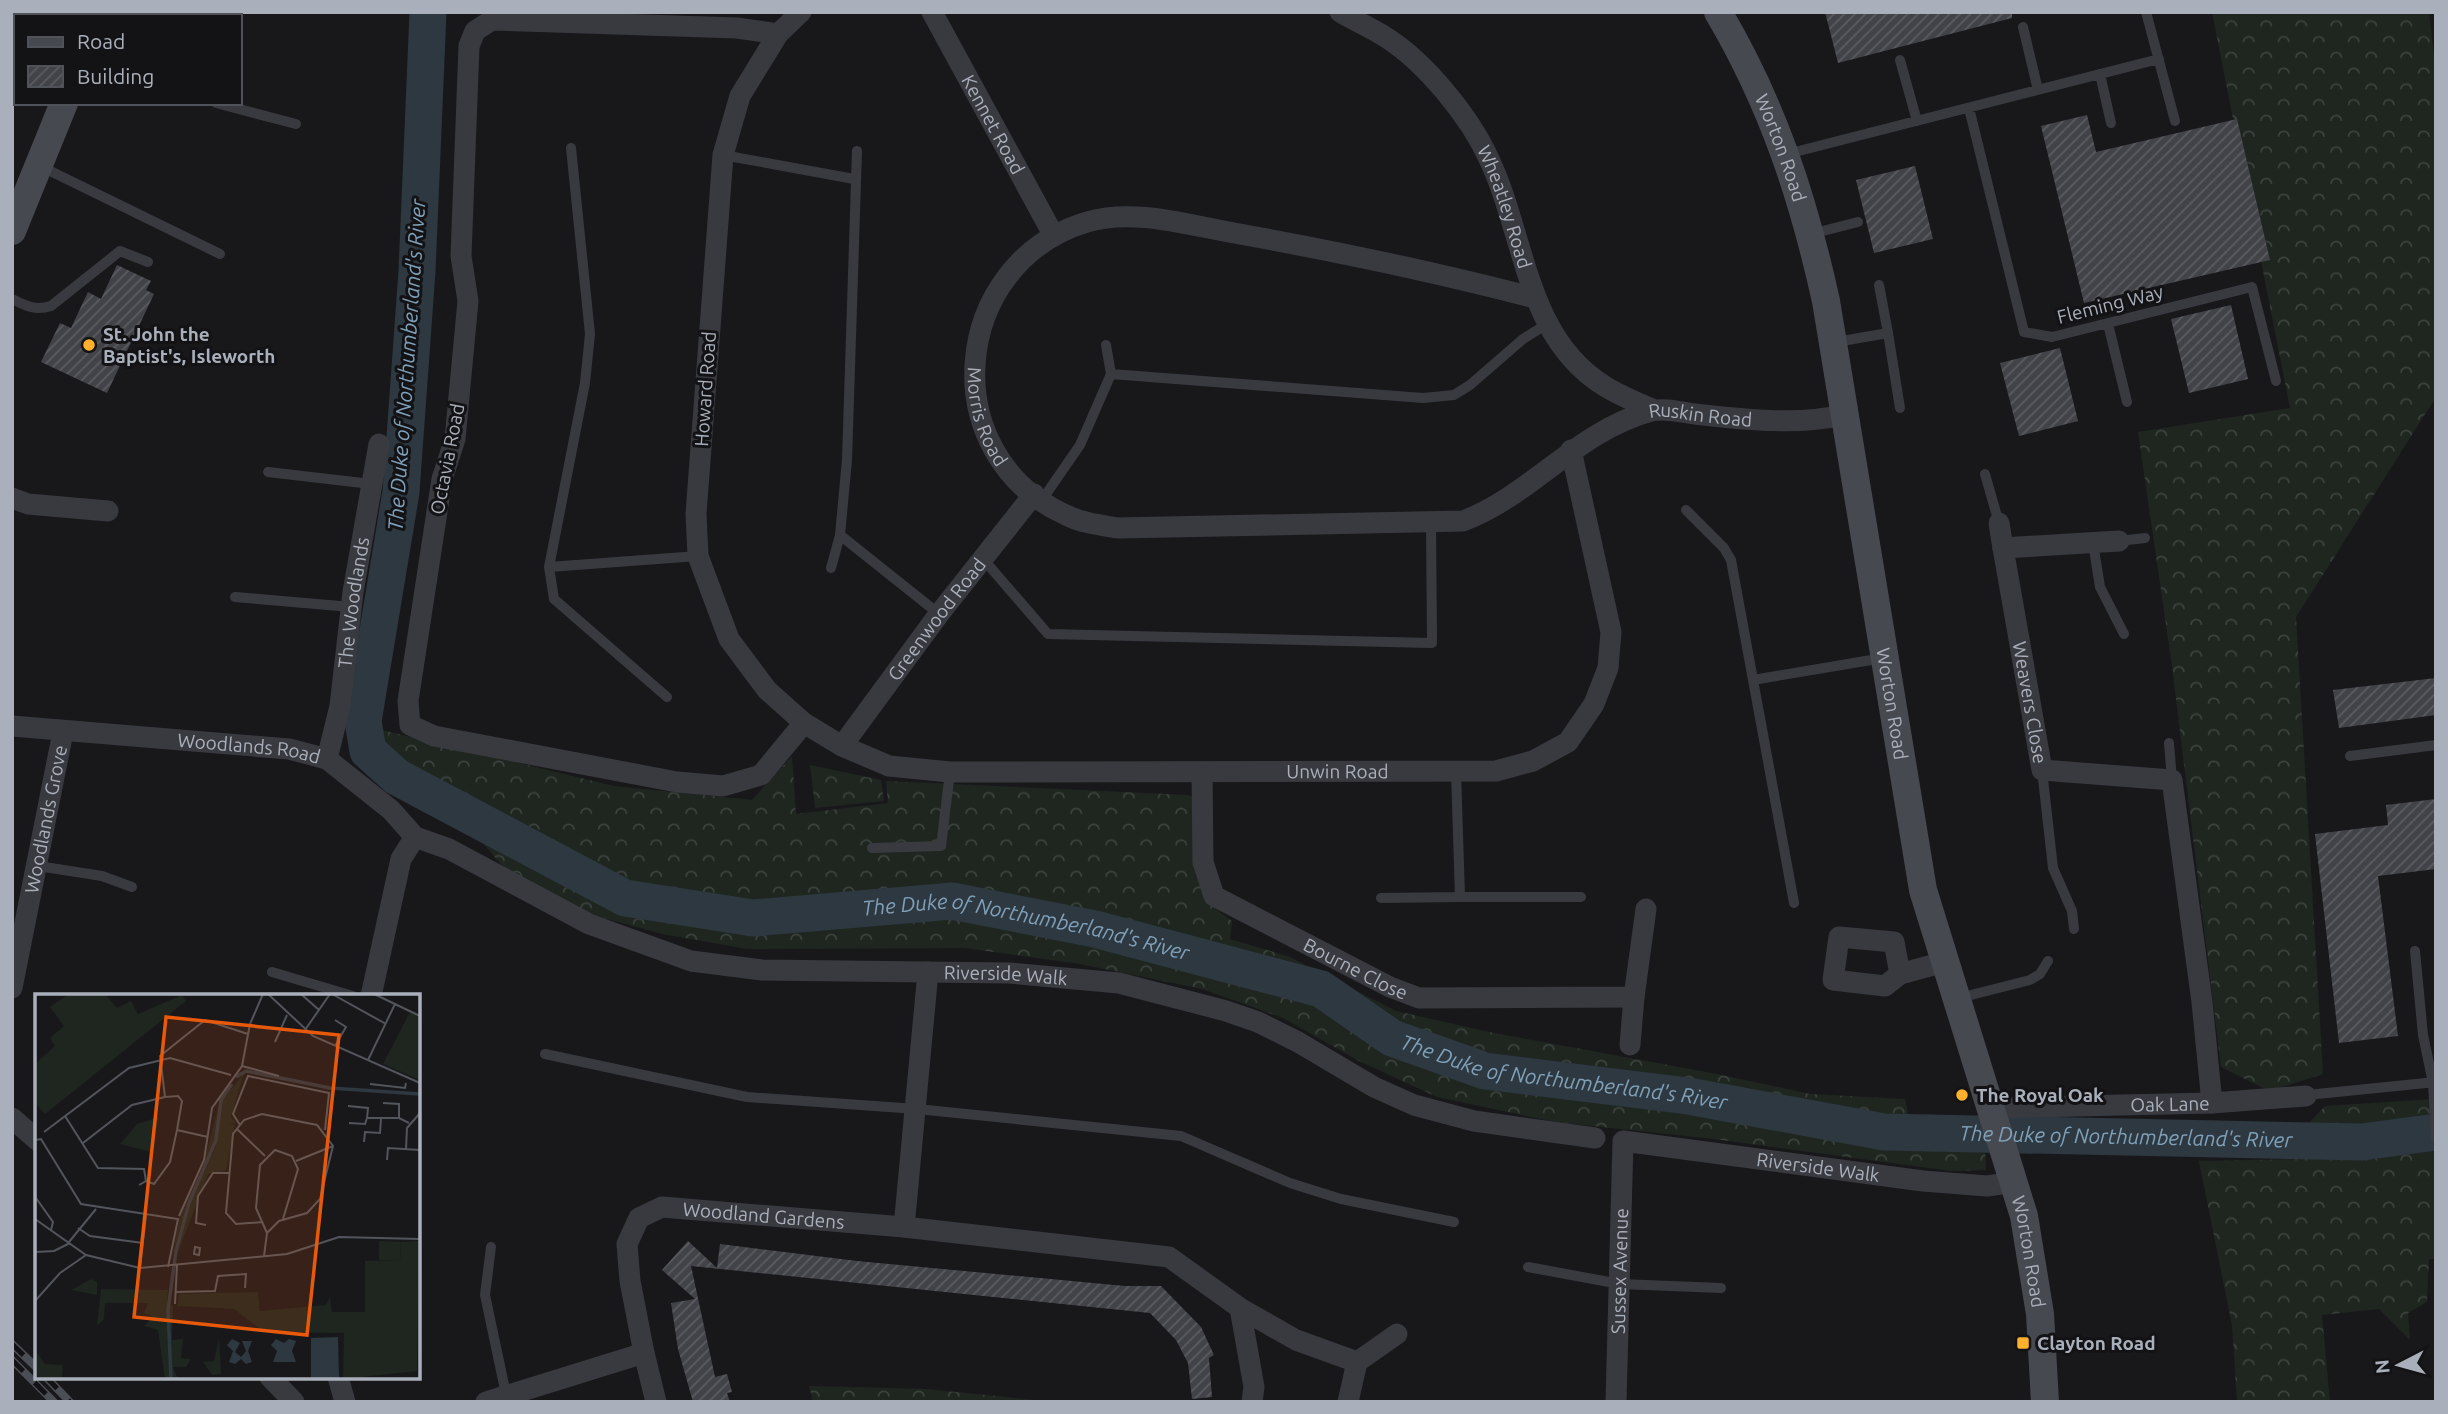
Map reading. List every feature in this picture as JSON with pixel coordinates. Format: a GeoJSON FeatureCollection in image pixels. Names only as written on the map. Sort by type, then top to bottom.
{"type":"FeatureCollection","features":[{"type":"Feature","properties":{"kind":"street"},"geometry":{"type":"LineString","coordinates":[[778,34],[801,12]]}},
{"type":"Feature","properties":{"kind":"street","name":"Kennet Road"},"geometry":{"type":"LineString","coordinates":[[932,12],[1054,236]]}},
{"type":"Feature","properties":{"kind":"street","name":"Wheatley Road"},"geometry":{"type":"LineString","coordinates":[[1340,12],[1389,39],[1458,108],[1490,160],[1535,298],[1547,324],[1574,362],[1605,387],[1654,410]]}},
{"type":"Feature","properties":{"kind":"street","name":"Worton Road"},"geometry":{"type":"LineString","coordinates":[[1718,12],[1787,153],[1811,234],[1833,343],[1923,890],[2011,1170],[2040,1314],[2045,1402]]}},
{"type":"Feature","properties":{"kind":"street","name":"Octavia Road"},"geometry":{"type":"LineString","coordinates":[[778,34],[737,28],[492,20],[475,31],[468,46],[461,256],[468,301],[455,439],[442,479],[408,701],[410,725],[434,736],[677,782],[723,786],[761,775],[804,723]]}},
{"type":"Feature","properties":{"kind":"street","name":"Howard Road"},"geometry":{"type":"LineString","coordinates":[[778,34],[740,96],[723,155],[696,514],[698,556],[729,639],[767,690],[804,723]]}},
{"type":"Feature","properties":{"kind":"street"},"geometry":{"type":"LineString","coordinates":[[12,231],[63,105]]}},
{"type":"Feature","properties":{"kind":"street","name":"Morris Road"},"geometry":{"type":"LineString","coordinates":[[1535,298],[1416,268],[1174,222],[1114,215],[1086,222],[1054,236],[1010,272],[987,309],[977,342],[972,379],[979,416],[993,449],[1009,471],[1038,497],[1065,515],[1118,528],[1463,521],[1515,496],[1571,450]]}},
{"type":"Feature","properties":{"kind":"street","name":"Ruskin Road"},"geometry":{"type":"LineString","coordinates":[[1571,450],[1610,426],[1654,410],[1741,419],[1827,419],[1843,415]]}},
{"type":"Feature","properties":{"kind":"street","name":"The Woodlands"},"geometry":{"type":"LineString","coordinates":[[327,759],[340,706],[351,607],[379,444]]}},
{"type":"Feature","properties":{"kind":"street","name":"Unwin Road"},"geometry":{"type":"LineString","coordinates":[[804,723],[842,746],[889,766],[950,772],[1496,772],[1533,761],[1568,742],[1594,704],[1608,668],[1611,632],[1571,450]]}},
{"type":"Feature","properties":{"kind":"street","name":"Greenwood Road"},"geometry":{"type":"LineString","coordinates":[[842,746],[939,614],[1038,497]]}},
{"type":"Feature","properties":{"kind":"street"},"geometry":{"type":"LineString","coordinates":[[12,498],[28,504],[108,511]]}},
{"type":"Feature","properties":{"kind":"street","name":"Weavers Close"},"geometry":{"type":"LineString","coordinates":[[1999,523],[2042,770],[2172,779]]}},
{"type":"Feature","properties":{"kind":"street"},"geometry":{"type":"LineString","coordinates":[[2003,548],[2055,542],[2119,541]]}},
{"type":"Feature","properties":{"kind":"street","name":"Woodlands Road"},"geometry":{"type":"LineString","coordinates":[[12,726],[289,749],[327,759],[391,810],[415,837]]}},
{"type":"Feature","properties":{"kind":"street","name":"Woodlands Grove"},"geometry":{"type":"LineString","coordinates":[[12,988],[63,732]]}},
{"type":"Feature","properties":{"kind":"street","name":"Bourne Close"},"geometry":{"type":"LineString","coordinates":[[1202,772],[1203,862],[1214,896],[1390,987],[1419,998],[1634,997]]}},
{"type":"Feature","properties":{"kind":"street"},"geometry":{"type":"LineString","coordinates":[[2172,779],[2202,1002],[2212,1103]]}},
{"type":"Feature","properties":{"kind":"street"},"geometry":{"type":"LineString","coordinates":[[371,994],[401,859],[415,837]]}},
{"type":"Feature","properties":{"kind":"street","name":"Riverside Walk"},"geometry":{"type":"LineString","coordinates":[[415,837],[449,849],[589,924],[691,961],[762,970],[1009,973],[1119,983],[1226,1011],[1258,1023],[1298,1042],[1374,1087],[1414,1105],[1474,1121],[1595,1139]]}},
{"type":"Feature","properties":{"kind":"street"},"geometry":{"type":"LineString","coordinates":[[1630,1045],[1646,909]]}},
{"type":"Feature","properties":{"kind":"street"},"geometry":{"type":"LineString","coordinates":[[1900,974],[1944,962]]}},
{"type":"Feature","properties":{"kind":"street"},"geometry":{"type":"LineString","coordinates":[[904,1227],[928,972]]}},
{"type":"Feature","properties":{"kind":"street","name":"Oak Lane"},"geometry":{"type":"LineString","coordinates":[[1995,1114],[2311,1095]]}},
{"type":"Feature","properties":{"kind":"street"},"geometry":{"type":"LineString","coordinates":[[12,1118],[35,1138]]}},
{"type":"Feature","properties":{"kind":"street","name":"Riverside Walk"},"geometry":{"type":"LineString","coordinates":[[1623,1142],[1923,1181],[1986,1186],[2011,1170]]}},
{"type":"Feature","properties":{"kind":"street","name":"Sussex Avenue"},"geometry":{"type":"LineString","coordinates":[[1616,1402],[1623,1142]]}},
{"type":"Feature","properties":{"kind":"street","name":"Woodland Gardens"},"geometry":{"type":"LineString","coordinates":[[656,1402],[630,1281],[627,1244],[639,1218],[662,1207],[904,1227],[1169,1257],[1240,1308],[1296,1340],[1357,1362]]}},
{"type":"Feature","properties":{"kind":"street"},"geometry":{"type":"LineString","coordinates":[[1240,1308],[1254,1387],[1252,1402]]}},
{"type":"Feature","properties":{"kind":"street"},"geometry":{"type":"LineString","coordinates":[[1348,1402],[1357,1362],[1397,1334]]}},
{"type":"Feature","properties":{"kind":"street"},"geometry":{"type":"LineString","coordinates":[[500,1400],[644,1353]]}},
{"type":"Feature","properties":{"kind":"street"},"geometry":{"type":"LineString","coordinates":[[272,1379],[294,1402]]}},
{"type":"Feature","properties":{"kind":"street"},"geometry":{"type":"LineString","coordinates":[[339,1379],[345,1402]]}},
{"type":"Feature","properties":{"kind":"street"},"geometry":{"type":"LineString","coordinates":[[1616,1402],[1634,1402]]}},
{"type":"Feature","properties":{"kind":"lane"},"geometry":{"type":"LineString","coordinates":[[2146,12],[2175,121]]}},
{"type":"Feature","properties":{"kind":"lane"},"geometry":{"type":"LineString","coordinates":[[2022,27],[2038,90]]}},
{"type":"Feature","properties":{"kind":"lane"},"geometry":{"type":"LineString","coordinates":[[1787,153],[2159,59]]}},
{"type":"Feature","properties":{"kind":"lane"},"geometry":{"type":"LineString","coordinates":[[1900,60],[1917,121]]}},
{"type":"Feature","properties":{"kind":"lane"},"geometry":{"type":"LineString","coordinates":[[2100,75],[2111,123]]}},
{"type":"Feature","properties":{"kind":"lane"},"geometry":{"type":"LineString","coordinates":[[224,105],[296,124]]}},
{"type":"Feature","properties":{"kind":"lane","name":"Fleming Way"},"geometry":{"type":"LineString","coordinates":[[1969,108],[2024,332],[2052,337],[2252,287],[2276,381]]}},
{"type":"Feature","properties":{"kind":"lane"},"geometry":{"type":"LineString","coordinates":[[571,148],[590,334],[585,383],[549,567],[554,599],[667,697]]}},
{"type":"Feature","properties":{"kind":"lane"},"geometry":{"type":"LineString","coordinates":[[831,568],[840,535],[847,460],[854,178],[857,151]]}},
{"type":"Feature","properties":{"kind":"lane"},"geometry":{"type":"LineString","coordinates":[[723,155],[854,178]]}},
{"type":"Feature","properties":{"kind":"lane"},"geometry":{"type":"LineString","coordinates":[[40,166],[220,254]]}},
{"type":"Feature","properties":{"kind":"lane"},"geometry":{"type":"LineString","coordinates":[[1811,234],[1858,222]]}},
{"type":"Feature","properties":{"kind":"lane"},"geometry":{"type":"LineString","coordinates":[[12,299],[30,308],[51,306],[120,251],[148,262]]}},
{"type":"Feature","properties":{"kind":"lane"},"geometry":{"type":"LineString","coordinates":[[1879,285],[1900,408]]}},
{"type":"Feature","properties":{"kind":"lane"},"geometry":{"type":"LineString","coordinates":[[1111,374],[1423,398],[1454,395],[1470,386],[1523,339],[1547,324]]}},
{"type":"Feature","properties":{"kind":"lane"},"geometry":{"type":"LineString","coordinates":[[2108,324],[2127,402]]}},
{"type":"Feature","properties":{"kind":"lane"},"geometry":{"type":"LineString","coordinates":[[1833,343],[1888,333]]}},
{"type":"Feature","properties":{"kind":"lane"},"geometry":{"type":"LineString","coordinates":[[1038,497],[1080,445],[1111,374],[1106,345]]}},
{"type":"Feature","properties":{"kind":"lane"},"geometry":{"type":"LineString","coordinates":[[268,472],[371,484]]}},
{"type":"Feature","properties":{"kind":"lane"},"geometry":{"type":"LineString","coordinates":[[1985,474],[1999,523]]}},
{"type":"Feature","properties":{"kind":"lane"},"geometry":{"type":"LineString","coordinates":[[1686,510],[1724,548],[1731,560],[1794,903]]}},
{"type":"Feature","properties":{"kind":"lane"},"geometry":{"type":"LineString","coordinates":[[985,560],[1048,634],[1432,643],[1431,523]]}},
{"type":"Feature","properties":{"kind":"lane"},"geometry":{"type":"LineString","coordinates":[[840,535],[939,614]]}},
{"type":"Feature","properties":{"kind":"lane"},"geometry":{"type":"LineString","coordinates":[[2119,541],[2145,538]]}},
{"type":"Feature","properties":{"kind":"lane"},"geometry":{"type":"LineString","coordinates":[[2093,543],[2100,587],[2124,634]]}},
{"type":"Feature","properties":{"kind":"lane"},"geometry":{"type":"LineString","coordinates":[[549,567],[698,556]]}},
{"type":"Feature","properties":{"kind":"lane"},"geometry":{"type":"LineString","coordinates":[[235,597],[351,607]]}},
{"type":"Feature","properties":{"kind":"lane"},"geometry":{"type":"LineString","coordinates":[[1753,680],[1885,657]]}},
{"type":"Feature","properties":{"kind":"lane"},"geometry":{"type":"LineString","coordinates":[[2169,743],[2172,779]]}},
{"type":"Feature","properties":{"kind":"lane"},"geometry":{"type":"LineString","coordinates":[[2350,756],[2436,745]]}},
{"type":"Feature","properties":{"kind":"lane"},"geometry":{"type":"LineString","coordinates":[[2042,770],[2053,868],[2072,911],[2074,929]]}},
{"type":"Feature","properties":{"kind":"lane"},"geometry":{"type":"LineString","coordinates":[[872,848],[941,846],[950,772]]}},
{"type":"Feature","properties":{"kind":"lane"},"geometry":{"type":"LineString","coordinates":[[1456,772],[1460,897]]}},
{"type":"Feature","properties":{"kind":"lane"},"geometry":{"type":"LineString","coordinates":[[38,866],[102,876],[132,887]]}},
{"type":"Feature","properties":{"kind":"lane"},"geometry":{"type":"LineString","coordinates":[[1381,898],[1581,897]]}},
{"type":"Feature","properties":{"kind":"lane"},"geometry":{"type":"LineString","coordinates":[[2415,951],[2423,1035],[2434,1082],[2432,1104],[2436,1139]]}},
{"type":"Feature","properties":{"kind":"lane"},"geometry":{"type":"LineString","coordinates":[[1956,998],[2030,980],[2040,974],[2048,961]]}},
{"type":"Feature","properties":{"kind":"lane"},"geometry":{"type":"LineString","coordinates":[[272,972],[346,994]]}},
{"type":"Feature","properties":{"kind":"lane"},"geometry":{"type":"LineString","coordinates":[[545,1054],[747,1097],[916,1109],[1181,1136],[1290,1183],[1341,1199],[1454,1222]]}},
{"type":"Feature","properties":{"kind":"lane"},"geometry":{"type":"LineString","coordinates":[[2311,1095],[2434,1082]]}},
{"type":"Feature","properties":{"kind":"lane"},"geometry":{"type":"LineString","coordinates":[[491,1247],[485,1294],[500,1400]]}},
{"type":"Feature","properties":{"kind":"lane"},"geometry":{"type":"LineString","coordinates":[[1528,1267],[1620,1284],[1721,1289]]}},
{"type":"Feature","properties":{"kind":"green space"},"geometry":{"type":"Polygon","coordinates":[[[2212,12],[2429,12],[2436,76],[2436,397],[2296,617],[2323,1074],[2269,1091],[2221,1067],[2172,666],[2138,432],[2290,408],[2212,12]]]}},
{"type":"Feature","properties":{"kind":"green space"},"geometry":{"type":"Polygon","coordinates":[[[382,730],[614,786],[752,800],[792,756],[796,814],[888,803],[886,781],[1188,795],[1195,798],[1208,903],[1232,921],[1230,939],[1290,957],[1396,1011],[1494,1033],[1810,1094],[1905,1099],[1909,1119],[1872,1119],[1482,1056],[1407,1035],[1356,1006],[1320,979],[1227,952],[999,898],[951,892],[764,909],[630,890],[399,764],[383,740],[382,730]]]}},
{"type":"Feature","properties":{"kind":"green space"},"geometry":{"type":"Polygon","coordinates":[[[810,765],[881,780],[884,801],[815,808],[810,765]]]}},
{"type":"Feature","properties":{"kind":"green space"},"geometry":{"type":"Polygon","coordinates":[[[478,827],[622,906],[757,926],[917,911],[979,917],[1183,961],[1282,990],[1378,1040],[1474,1080],[1643,1099],[1867,1136],[1985,1147],[1986,1170],[1951,1171],[1714,1139],[1555,1122],[1437,1097],[1359,1061],[1283,1018],[1202,989],[1080,964],[965,948],[747,949],[662,934],[589,914],[503,867],[472,830],[478,827]]]}},
{"type":"Feature","properties":{"kind":"green space"},"geometry":{"type":"Polygon","coordinates":[[[2436,1099],[2436,1259],[2429,1259],[2427,1302],[2408,1313],[2410,1340],[2379,1309],[2322,1315],[2330,1402],[2237,1402],[2232,1325],[2199,1161],[2308,1159],[2306,1126],[2325,1106],[2436,1099]]]}},
{"type":"Feature","properties":{"kind":"green space"},"geometry":{"type":"Polygon","coordinates":[[[809,1386],[926,1389],[1054,1402],[813,1402],[809,1386]]]}},
{"type":"Feature","properties":{"kind":"building"},"geometry":{"type":"Polygon","coordinates":[[[1825,12],[2012,12],[2012,18],[1838,63],[1825,12]]]}},
{"type":"Feature","properties":{"kind":"building"},"geometry":{"type":"Polygon","coordinates":[[[2087,115],[2096,152],[2237,119],[2270,260],[2084,303],[2041,126],[2087,115]]]}},
{"type":"Feature","properties":{"kind":"building"},"geometry":{"type":"Polygon","coordinates":[[[1915,166],[1933,239],[1874,253],[1856,180],[1915,166]]]}},
{"type":"Feature","properties":{"kind":"building","name":"St. John the Baptist's, Isleworth"},"geometry":{"type":"Polygon","coordinates":[[[117,265],[151,281],[146,290],[154,294],[107,393],[41,362],[60,323],[71,328],[88,292],[101,299],[117,265]]]}},
{"type":"Feature","properties":{"kind":"building"},"geometry":{"type":"Polygon","coordinates":[[[2231,305],[2248,379],[2189,393],[2171,319],[2231,305]]]}},
{"type":"Feature","properties":{"kind":"building"},"geometry":{"type":"Polygon","coordinates":[[[2060,348],[2078,421],[2019,436],[2000,363],[2060,348]]]}},
{"type":"Feature","properties":{"kind":"building"},"geometry":{"type":"Polygon","coordinates":[[[2436,678],[2436,715],[2339,728],[2333,690],[2436,678]]]}},
{"type":"Feature","properties":{"kind":"building"},"geometry":{"type":"Polygon","coordinates":[[[2436,799],[2436,869],[2378,876],[2398,1036],[2339,1043],[2315,834],[2388,825],[2386,805],[2436,799]]]}},
{"type":"Feature","properties":{"kind":"building"},"geometry":{"type":"Polygon","coordinates":[[[688,1241],[717,1268],[720,1244],[857,1261],[1125,1286],[1161,1286],[1201,1327],[1214,1355],[1209,1358],[1212,1397],[1192,1399],[1188,1363],[1176,1340],[1150,1313],[691,1266],[715,1377],[727,1374],[732,1392],[727,1393],[730,1402],[693,1402],[678,1349],[671,1303],[695,1299],[662,1270],[688,1241]]]}},
{"type":"Feature","properties":{"kind":"waterway","name":"The Duke of Northumberland's River"},"geometry":{"type":"LineString","coordinates":[[428,12],[417,271],[401,492],[363,721],[368,751],[397,777],[625,898],[753,918],[952,901],[1095,929],[1321,989],[1392,1038],[1485,1071],[1688,1096],[1884,1132],[2362,1142],[2436,1132]]}},
{"type":"Feature","properties":{"kind":"railway"},"geometry":{"type":"LineString","coordinates":[[12,1344],[35,1366]]}},
{"type":"Feature","properties":{"kind":"railway"},"geometry":{"type":"LineString","coordinates":[[12,1360],[54,1402]]}},
{"type":"Feature","properties":{"kind":"railway"},"geometry":{"type":"LineString","coordinates":[[48,1379],[70,1402]]}},
{"type":"Feature","properties":{"kind":"place","name":"St. John the Baptist's, Isleworth"},"geometry":{"type":"Point","coordinates":[89,345]}},
{"type":"Feature","properties":{"kind":"place","name":"The Royal Oak"},"geometry":{"type":"Point","coordinates":[1962,1095]}},
{"type":"Feature","properties":{"kind":"place","name":"Clayton Road"},"geometry":{"type":"Point","coordinates":[2023,1343]}}]}
